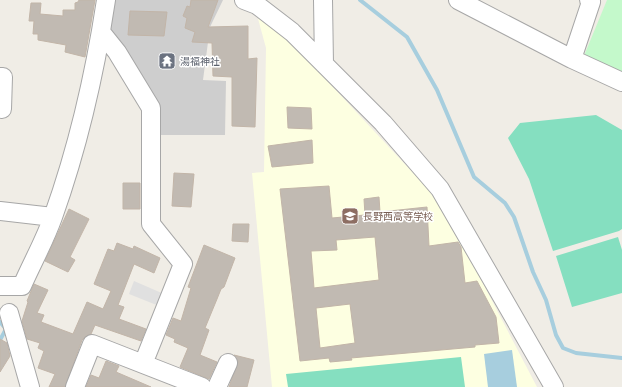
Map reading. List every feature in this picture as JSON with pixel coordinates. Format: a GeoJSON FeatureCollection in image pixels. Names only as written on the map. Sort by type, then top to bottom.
{"type":"FeatureCollection","features":[{"type":"Feature","properties":{"kind":"street"},"geometry":{"type":"LineString","coordinates":[[30,387],[4,320],[22,286],[53,217],[80,127],[101,32],[106,0]]}},
{"type":"Feature","properties":{"kind":"street"},"geometry":{"type":"LineString","coordinates":[[244,0],[257,5],[292,32],[383,123],[440,189],[554,387]]}},
{"type":"Feature","properties":{"kind":"street"},"geometry":{"type":"LineString","coordinates":[[324,0],[324,64]]}},
{"type":"Feature","properties":{"kind":"street"},"geometry":{"type":"LineString","coordinates":[[458,0],[572,59],[622,82]]}},
{"type":"Feature","properties":{"kind":"street"},"geometry":{"type":"LineString","coordinates":[[572,59],[591,2],[590,0]]}},
{"type":"Feature","properties":{"kind":"street"},"geometry":{"type":"LineString","coordinates":[[101,32],[117,52],[151,108],[152,224],[183,264],[144,364]]}},
{"type":"Feature","properties":{"kind":"street"},"geometry":{"type":"LineString","coordinates":[[0,77],[3,77],[2,109]]}},
{"type":"Feature","properties":{"kind":"street"},"geometry":{"type":"LineString","coordinates":[[0,211],[53,217]]}},
{"type":"Feature","properties":{"kind":"street"},"geometry":{"type":"LineString","coordinates":[[0,286],[22,286]]}},
{"type":"Feature","properties":{"kind":"street"},"geometry":{"type":"LineString","coordinates":[[75,387],[92,344],[202,387]]}},
{"type":"Feature","properties":{"kind":"street"},"geometry":{"type":"LineString","coordinates":[[217,387],[228,363]]}},
{"type":"Feature","properties":{"kind":"shaded area","name":"湯福神社"},"geometry":{"type":"Polygon","coordinates":[[[112,0],[223,0],[210,27],[203,80],[226,81],[225,135],[159,135],[108,31],[112,0]]]}},
{"type":"Feature","properties":{"kind":"shaded area","name":"長野西高等学校"},"geometry":{"type":"Polygon","coordinates":[[[257,15],[291,42],[429,190],[464,247],[537,387],[272,387],[252,173],[264,172],[266,48],[257,15]]]}},
{"type":"Feature","properties":{"kind":"shaded area"},"geometry":{"type":"Polygon","coordinates":[[[134,281],[164,294],[159,306],[129,294],[134,281]]]}},
{"type":"Feature","properties":{"kind":"green space"},"geometry":{"type":"Polygon","coordinates":[[[607,0],[622,0],[622,77],[581,63],[607,0]]]}},
{"type":"Feature","properties":{"kind":"green space"},"geometry":{"type":"Polygon","coordinates":[[[596,115],[622,130],[622,229],[553,251],[529,179],[508,138],[520,123],[596,115]]]}},
{"type":"Feature","properties":{"kind":"green space"},"geometry":{"type":"Polygon","coordinates":[[[618,237],[622,250],[622,293],[572,307],[556,256],[618,237]]]}},
{"type":"Feature","properties":{"kind":"green space"},"geometry":{"type":"Polygon","coordinates":[[[461,357],[465,387],[288,387],[286,374],[461,357]]]}},
{"type":"Feature","properties":{"kind":"water"},"geometry":{"type":"Polygon","coordinates":[[[512,350],[517,387],[488,387],[484,354],[512,350]]]}},
{"type":"Feature","properties":{"kind":"building"},"geometry":{"type":"Polygon","coordinates":[[[79,0],[95,0],[85,57],[65,52],[66,45],[38,40],[38,34],[33,34],[34,21],[29,21],[31,3],[41,3],[40,14],[63,16],[63,10],[75,10],[75,3],[79,0]]]}},
{"type":"Feature","properties":{"kind":"building"},"geometry":{"type":"Polygon","coordinates":[[[191,0],[218,0],[208,27],[248,26],[248,59],[257,58],[255,127],[232,126],[232,77],[213,76],[212,43],[192,42],[195,32],[185,28],[187,18],[183,16],[187,6],[190,7],[191,0]]]}},
{"type":"Feature","properties":{"kind":"building"},"geometry":{"type":"Polygon","coordinates":[[[130,11],[167,12],[164,36],[128,35],[130,11]]]}},
{"type":"Feature","properties":{"kind":"building"},"geometry":{"type":"Polygon","coordinates":[[[287,107],[311,108],[312,129],[288,128],[287,107]]]}},
{"type":"Feature","properties":{"kind":"building"},"geometry":{"type":"Polygon","coordinates":[[[312,140],[313,163],[272,167],[268,146],[312,140]]]}},
{"type":"Feature","properties":{"kind":"building"},"geometry":{"type":"Polygon","coordinates":[[[174,173],[194,174],[191,207],[172,206],[174,173]]]}},
{"type":"Feature","properties":{"kind":"building"},"geometry":{"type":"Polygon","coordinates":[[[123,183],[140,183],[140,209],[123,209],[123,183]]]}},
{"type":"Feature","properties":{"kind":"building"},"geometry":{"type":"Polygon","coordinates":[[[329,186],[332,218],[365,215],[364,199],[379,197],[380,212],[427,207],[429,246],[458,242],[461,247],[465,283],[477,281],[496,317],[499,343],[475,345],[475,347],[351,358],[352,360],[330,362],[329,358],[300,361],[280,189],[329,186]],[[375,237],[336,240],[337,250],[311,251],[314,288],[379,280],[375,237]],[[350,304],[316,308],[320,348],[355,343],[350,304]]]}},
{"type":"Feature","properties":{"kind":"building"},"geometry":{"type":"Polygon","coordinates":[[[69,209],[89,219],[70,257],[75,260],[68,272],[45,261],[69,209]]]}},
{"type":"Feature","properties":{"kind":"building"},"geometry":{"type":"Polygon","coordinates":[[[233,224],[249,224],[248,242],[232,241],[233,224]]]}},
{"type":"Feature","properties":{"kind":"building"},"geometry":{"type":"Polygon","coordinates":[[[117,243],[133,249],[134,246],[160,258],[154,273],[134,264],[118,305],[124,307],[119,319],[146,329],[141,341],[95,325],[91,334],[82,340],[65,387],[49,387],[55,374],[38,368],[44,351],[38,348],[40,343],[27,339],[22,321],[28,302],[27,301],[34,284],[48,290],[37,313],[44,315],[41,322],[73,334],[87,302],[103,309],[111,291],[94,284],[108,249],[114,251],[117,243]]]}},
{"type":"Feature","properties":{"kind":"building"},"geometry":{"type":"Polygon","coordinates":[[[204,245],[235,258],[224,287],[221,289],[205,328],[209,330],[200,355],[217,362],[209,379],[180,367],[188,348],[174,342],[175,339],[166,335],[173,318],[181,321],[191,288],[188,287],[204,245]]]}},
{"type":"Feature","properties":{"kind":"building"},"geometry":{"type":"Polygon","coordinates":[[[0,339],[7,343],[10,356],[0,372],[0,339]]]}},
{"type":"Feature","properties":{"kind":"building"},"geometry":{"type":"Polygon","coordinates":[[[234,355],[254,360],[247,387],[229,387],[238,362],[234,355]]]}},
{"type":"Feature","properties":{"kind":"building"},"geometry":{"type":"Polygon","coordinates":[[[106,361],[119,366],[116,372],[151,387],[86,387],[91,375],[99,378],[106,361]]]}},
{"type":"Feature","properties":{"kind":"waterway"},"geometry":{"type":"LineString","coordinates":[[360,0],[407,37],[437,90],[474,177],[505,203],[514,217],[533,272],[546,300],[556,335],[563,348],[576,353],[622,358]]}},
{"type":"Feature","properties":{"kind":"waterway"},"geometry":{"type":"LineString","coordinates":[[0,322],[6,329],[0,340]]}},
{"type":"Feature","properties":{"kind":"place","name":"湯福神社"},"geometry":{"type":"Point","coordinates":[167,61]}},
{"type":"Feature","properties":{"kind":"place","name":"長野西高等学校"},"geometry":{"type":"Point","coordinates":[350,216]}}]}
